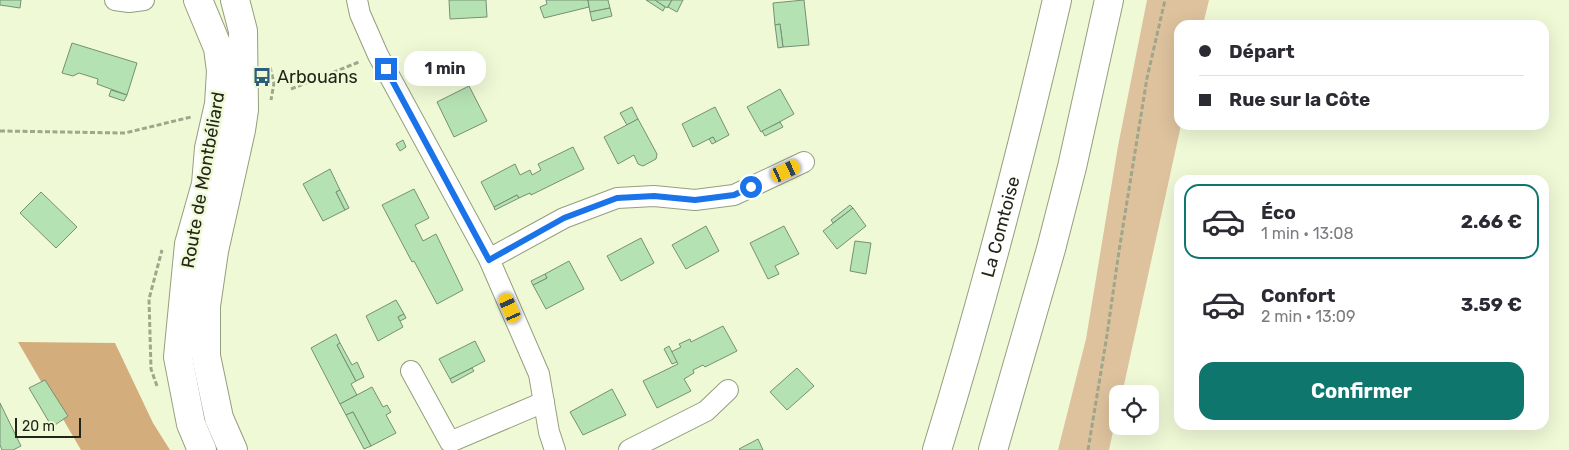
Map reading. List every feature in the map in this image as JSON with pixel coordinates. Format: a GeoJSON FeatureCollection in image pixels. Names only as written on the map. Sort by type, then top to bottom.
{"type":"FeatureCollection","features":[{"type":"Feature","properties":{"kind":"main road","name":"Route de Montbéliard"},"geometry":{"type":"LineString","coordinates":[[198,0],[218,48],[221,71],[220,96],[209,148],[206,184],[188,244],[178,357],[191,424],[202,450]]}},
{"type":"Feature","properties":{"kind":"main road","name":"Route de Montbéliard"},"geometry":{"type":"LineString","coordinates":[[233,450],[219,418],[206,356],[206,306],[214,251],[244,110],[242,31],[235,0]]}},
{"type":"Feature","properties":{"kind":"main road","name":"La Comtoise"},"geometry":{"type":"LineString","coordinates":[[937,450],[1001,232],[1057,0]]}},
{"type":"Feature","properties":{"kind":"main road"},"geometry":{"type":"LineString","coordinates":[[993,450],[1051,250],[1072,167],[1109,0]]}},
{"type":"Feature","properties":{"kind":"street"},"geometry":{"type":"LineString","coordinates":[[115,0],[129,2],[144,0]]}},
{"type":"Feature","properties":{"kind":"street"},"geometry":{"type":"LineString","coordinates":[[357,0],[360,14],[378,55],[489,260],[539,374],[549,432],[555,450]]}},
{"type":"Feature","properties":{"kind":"street"},"geometry":{"type":"LineString","coordinates":[[489,260],[564,218],[617,198],[654,196],[695,200],[734,195],[804,162]]}},
{"type":"Feature","properties":{"kind":"street"},"geometry":{"type":"LineString","coordinates":[[411,371],[448,446],[544,402]]}},
{"type":"Feature","properties":{"kind":"street"},"geometry":{"type":"LineString","coordinates":[[629,450],[706,411],[728,390]]}},
{"type":"Feature","properties":{"kind":"path"},"geometry":{"type":"LineString","coordinates":[[1088,450],[1148,78],[1165,0]]}},
{"type":"Feature","properties":{"kind":"path"},"geometry":{"type":"LineString","coordinates":[[291,89],[378,55]]}},
{"type":"Feature","properties":{"kind":"path"},"geometry":{"type":"LineString","coordinates":[[0,131],[125,133],[191,117]]}},
{"type":"Feature","properties":{"kind":"shaded area"},"geometry":{"type":"Polygon","coordinates":[[[1147,0],[1209,0],[1204,20],[1174,20],[1174,130],[1180,130],[1124,385],[1109,385],[1109,435],[1112,435],[1109,450],[1058,450],[1086,339],[1118,146],[1147,0]]]}},
{"type":"Feature","properties":{"kind":"shaded area"},"geometry":{"type":"Polygon","coordinates":[[[18,342],[115,343],[153,423],[170,450],[81,450],[18,342]]]}},
{"type":"Feature","properties":{"kind":"building"},"geometry":{"type":"Polygon","coordinates":[[[0,0],[21,0],[20,8],[0,5],[0,0]]]}},
{"type":"Feature","properties":{"kind":"building"},"geometry":{"type":"Polygon","coordinates":[[[449,0],[486,0],[487,17],[450,19],[449,0]]]}},
{"type":"Feature","properties":{"kind":"building"},"geometry":{"type":"Polygon","coordinates":[[[546,0],[588,0],[589,7],[544,18],[540,7],[547,4],[546,0]]]}},
{"type":"Feature","properties":{"kind":"building"},"geometry":{"type":"Polygon","coordinates":[[[588,0],[608,0],[610,8],[590,12],[588,0]]]}},
{"type":"Feature","properties":{"kind":"building"},"geometry":{"type":"Polygon","coordinates":[[[646,0],[655,0],[665,7],[663,11],[646,0]]]}},
{"type":"Feature","properties":{"kind":"building"},"geometry":{"type":"Polygon","coordinates":[[[655,0],[672,0],[667,8],[655,0]]]}},
{"type":"Feature","properties":{"kind":"building"},"geometry":{"type":"Polygon","coordinates":[[[672,0],[683,0],[677,12],[668,7],[672,0]]]}},
{"type":"Feature","properties":{"kind":"building"},"geometry":{"type":"Polygon","coordinates":[[[804,0],[809,45],[783,47],[780,24],[775,25],[773,3],[804,0]]]}},
{"type":"Feature","properties":{"kind":"building"},"geometry":{"type":"Polygon","coordinates":[[[610,8],[612,16],[592,21],[590,12],[610,8]]]}},
{"type":"Feature","properties":{"kind":"building"},"geometry":{"type":"Polygon","coordinates":[[[780,24],[783,47],[778,48],[775,25],[780,24]]]}},
{"type":"Feature","properties":{"kind":"building"},"geometry":{"type":"Polygon","coordinates":[[[72,43],[137,63],[127,95],[97,84],[98,79],[79,73],[73,76],[62,73],[72,43]]]}},
{"type":"Feature","properties":{"kind":"building"},"geometry":{"type":"Polygon","coordinates":[[[469,86],[487,121],[454,137],[437,102],[469,86]]]}},
{"type":"Feature","properties":{"kind":"building"},"geometry":{"type":"Polygon","coordinates":[[[780,89],[794,114],[761,132],[747,107],[780,89]]]}},
{"type":"Feature","properties":{"kind":"building"},"geometry":{"type":"Polygon","coordinates":[[[111,90],[127,95],[124,101],[109,96],[111,90]]]}},
{"type":"Feature","properties":{"kind":"building"},"geometry":{"type":"Polygon","coordinates":[[[632,107],[638,119],[627,125],[620,113],[632,107]]]}},
{"type":"Feature","properties":{"kind":"building"},"geometry":{"type":"Polygon","coordinates":[[[715,107],[729,135],[716,142],[713,137],[693,147],[682,124],[715,107]]]}},
{"type":"Feature","properties":{"kind":"building"},"geometry":{"type":"Polygon","coordinates":[[[638,119],[657,154],[656,159],[643,166],[638,164],[634,155],[618,164],[604,137],[638,119]]]}},
{"type":"Feature","properties":{"kind":"building"},"geometry":{"type":"Polygon","coordinates":[[[780,122],[783,127],[765,136],[762,131],[780,122]]]}},
{"type":"Feature","properties":{"kind":"building"},"geometry":{"type":"Polygon","coordinates":[[[713,137],[716,142],[712,144],[709,139],[713,137]]]}},
{"type":"Feature","properties":{"kind":"building"},"geometry":{"type":"Polygon","coordinates":[[[403,140],[406,147],[400,151],[396,144],[403,140]]]}},
{"type":"Feature","properties":{"kind":"building"},"geometry":{"type":"Polygon","coordinates":[[[573,147],[584,169],[531,195],[530,193],[519,198],[517,195],[494,207],[481,182],[515,164],[520,175],[530,170],[532,175],[541,170],[538,164],[573,147]]]}},
{"type":"Feature","properties":{"kind":"building"},"geometry":{"type":"Polygon","coordinates":[[[330,169],[340,190],[336,192],[345,210],[323,221],[303,184],[330,169]]]}},
{"type":"Feature","properties":{"kind":"building"},"geometry":{"type":"Polygon","coordinates":[[[414,189],[429,218],[415,225],[423,241],[436,234],[463,290],[437,304],[382,205],[414,189]]]}},
{"type":"Feature","properties":{"kind":"building"},"geometry":{"type":"Polygon","coordinates":[[[340,190],[349,208],[345,210],[336,192],[340,190]]]}},
{"type":"Feature","properties":{"kind":"building"},"geometry":{"type":"Polygon","coordinates":[[[41,192],[77,227],[56,248],[20,213],[41,192]]]}},
{"type":"Feature","properties":{"kind":"building"},"geometry":{"type":"Polygon","coordinates":[[[517,195],[519,198],[495,210],[494,207],[517,195]]]}},
{"type":"Feature","properties":{"kind":"building"},"geometry":{"type":"Polygon","coordinates":[[[850,205],[853,208],[833,223],[831,220],[850,205]]]}},
{"type":"Feature","properties":{"kind":"building"},"geometry":{"type":"Polygon","coordinates":[[[853,208],[866,226],[837,249],[823,231],[853,208]]]}},
{"type":"Feature","properties":{"kind":"building"},"geometry":{"type":"Polygon","coordinates":[[[706,226],[719,251],[686,269],[672,245],[706,226]]]}},
{"type":"Feature","properties":{"kind":"building"},"geometry":{"type":"Polygon","coordinates":[[[784,226],[799,254],[775,266],[779,274],[768,279],[750,243],[784,226]]]}},
{"type":"Feature","properties":{"kind":"building"},"geometry":{"type":"Polygon","coordinates":[[[641,238],[654,263],[621,281],[607,256],[641,238]]]}},
{"type":"Feature","properties":{"kind":"building"},"geometry":{"type":"Polygon","coordinates":[[[855,241],[871,243],[866,274],[850,271],[855,241]]]}},
{"type":"Feature","properties":{"kind":"building"},"geometry":{"type":"Polygon","coordinates":[[[569,261],[584,289],[546,309],[533,285],[547,278],[545,274],[569,261]]]}},
{"type":"Feature","properties":{"kind":"building"},"geometry":{"type":"Polygon","coordinates":[[[545,274],[547,278],[533,285],[531,281],[545,274]]]}},
{"type":"Feature","properties":{"kind":"building"},"geometry":{"type":"Polygon","coordinates":[[[396,300],[404,314],[398,317],[403,327],[378,341],[366,316],[396,300]]]}},
{"type":"Feature","properties":{"kind":"building"},"geometry":{"type":"Polygon","coordinates":[[[404,314],[406,318],[400,321],[398,317],[404,314]]]}},
{"type":"Feature","properties":{"kind":"building"},"geometry":{"type":"Polygon","coordinates":[[[723,326],[737,351],[705,367],[703,365],[693,370],[694,373],[684,379],[691,391],[657,408],[643,381],[678,364],[671,352],[681,347],[679,344],[690,339],[691,342],[723,326]]]}},
{"type":"Feature","properties":{"kind":"building"},"geometry":{"type":"Polygon","coordinates":[[[336,334],[340,343],[337,345],[356,381],[351,384],[357,395],[340,404],[311,348],[336,334]]]}},
{"type":"Feature","properties":{"kind":"building"},"geometry":{"type":"Polygon","coordinates":[[[475,341],[485,361],[450,379],[439,359],[475,341]]]}},
{"type":"Feature","properties":{"kind":"building"},"geometry":{"type":"Polygon","coordinates":[[[340,343],[352,365],[357,362],[364,377],[356,381],[337,345],[340,343]]]}},
{"type":"Feature","properties":{"kind":"building"},"geometry":{"type":"Polygon","coordinates":[[[669,346],[677,362],[672,364],[664,349],[669,346]]]}},
{"type":"Feature","properties":{"kind":"building"},"geometry":{"type":"Polygon","coordinates":[[[472,368],[474,371],[452,383],[450,379],[472,368]]]}},
{"type":"Feature","properties":{"kind":"building"},"geometry":{"type":"Polygon","coordinates":[[[797,368],[814,386],[787,410],[770,392],[797,368]]]}},
{"type":"Feature","properties":{"kind":"building"},"geometry":{"type":"Polygon","coordinates":[[[45,380],[68,416],[52,427],[29,388],[45,380]]]}},
{"type":"Feature","properties":{"kind":"building"},"geometry":{"type":"Polygon","coordinates":[[[372,387],[383,407],[387,405],[391,412],[386,415],[396,433],[371,446],[353,412],[346,415],[340,404],[372,387]]]}},
{"type":"Feature","properties":{"kind":"building"},"geometry":{"type":"Polygon","coordinates":[[[612,389],[626,415],[583,435],[570,412],[612,389]]]}},
{"type":"Feature","properties":{"kind":"building"},"geometry":{"type":"Polygon","coordinates":[[[0,403],[21,446],[13,450],[2,450],[0,445],[0,403]]]}},
{"type":"Feature","properties":{"kind":"building"},"geometry":{"type":"Polygon","coordinates":[[[353,412],[371,446],[364,449],[346,415],[353,412]]]}},
{"type":"Feature","properties":{"kind":"building"},"geometry":{"type":"Polygon","coordinates":[[[758,439],[763,450],[739,449],[758,439]]]}},
{"type":"Feature","properties":{"kind":"place","name":"Arbouans"},"geometry":{"type":"Point","coordinates":[262,77]}},
{"type":"Feature","properties":{"kind":"route"},"geometry":{"type":"LineString","coordinates":[[386,69],[489,260],[564,218],[617,198],[654,196],[695,200],[734,195],[751,187]]}}]}
